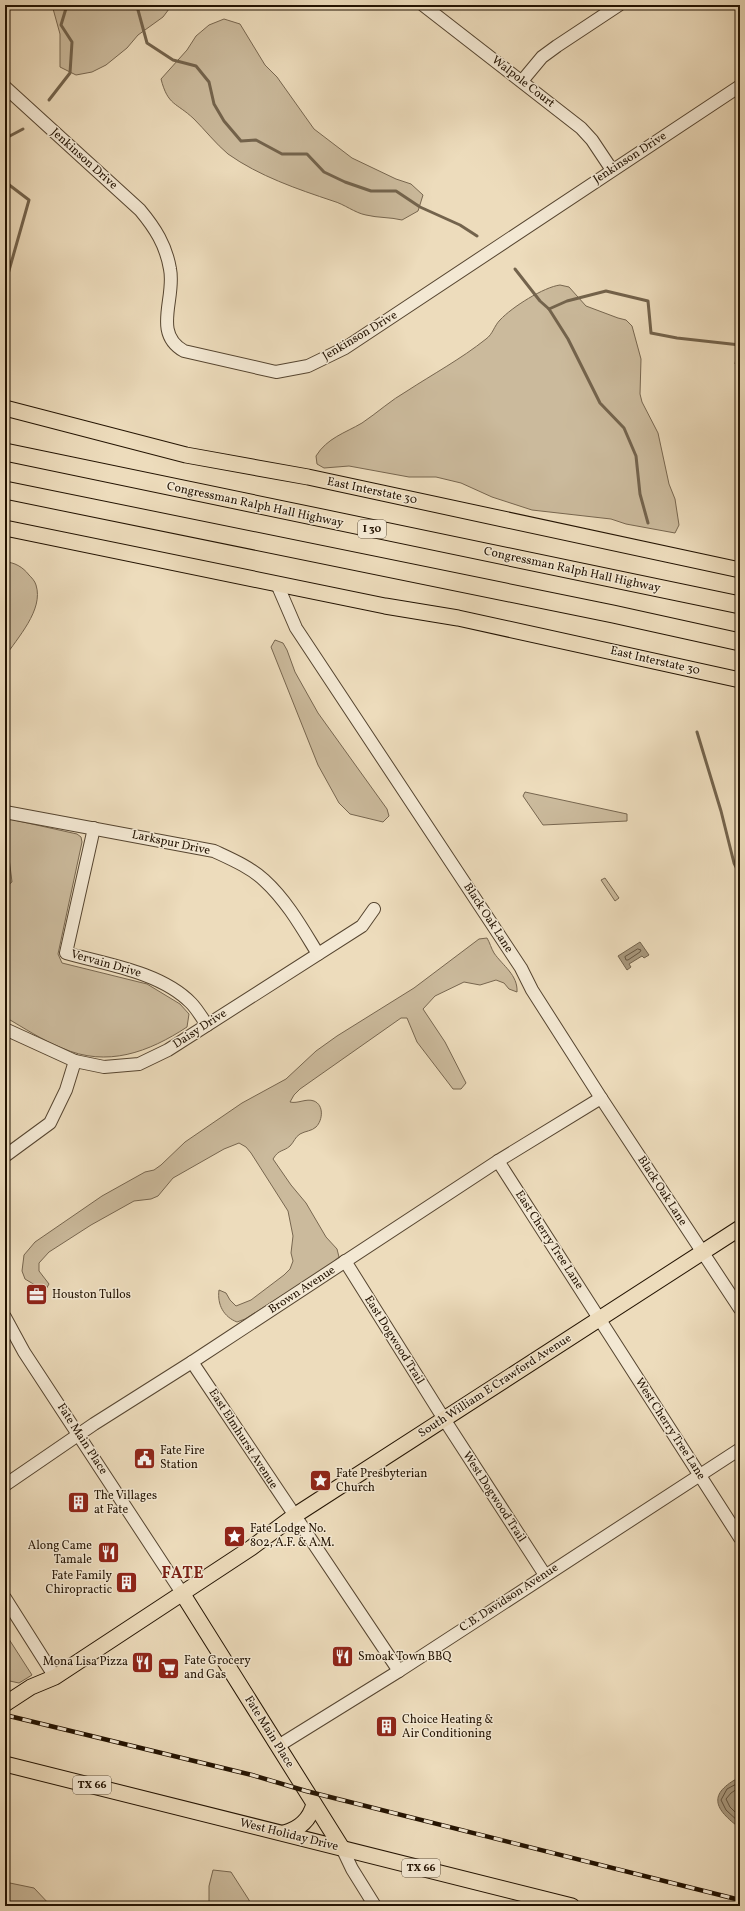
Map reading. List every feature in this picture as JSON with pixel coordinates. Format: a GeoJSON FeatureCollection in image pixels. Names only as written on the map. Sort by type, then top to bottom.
{"type":"FeatureCollection","features":[{"type":"Feature","properties":{"kind":"highway","name":"Congressman Ralph Hall Highway"},"geometry":{"type":"LineString","coordinates":[[5,452],[740,605]]}},
{"type":"Feature","properties":{"kind":"highway"},"geometry":{"type":"LineString","coordinates":[[5,490],[606,612],[740,642]]}},
{"type":"Feature","properties":{"kind":"main road","name":"East Interstate 30"},"geometry":{"type":"LineString","coordinates":[[5,408],[186,454],[308,478],[740,570]]}},
{"type":"Feature","properties":{"kind":"main road","name":"East Interstate 30"},"geometry":{"type":"LineString","coordinates":[[5,528],[385,606],[481,623],[740,680]]}},
{"type":"Feature","properties":{"kind":"main road","name":"South William E Crawford Avenue"},"geometry":{"type":"LineString","coordinates":[[5,1704],[31,1687],[55,1677],[251,1548],[294,1516],[600,1320],[740,1228]]}},
{"type":"Feature","properties":{"kind":"main road","name":"Fate Main Place"},"geometry":{"type":"LineString","coordinates":[[182,1593],[342,1848]]}},
{"type":"Feature","properties":{"kind":"main road","name":"West Holiday Drive"},"geometry":{"type":"LineString","coordinates":[[5,1764],[572,1906]]}},
{"type":"Feature","properties":{"kind":"main road"},"geometry":{"type":"LineString","coordinates":[[284,1834],[302,1825],[310,1815],[314,1804]]}},
{"type":"Feature","properties":{"kind":"street","name":"Walpole Court"},"geometry":{"type":"LineString","coordinates":[[423,5],[522,81],[580,128],[592,140],[612,170]]}},
{"type":"Feature","properties":{"kind":"street"},"geometry":{"type":"LineString","coordinates":[[522,81],[542,57],[619,5]]}},
{"type":"Feature","properties":{"kind":"street","name":"Jenkinson Drive"},"geometry":{"type":"LineString","coordinates":[[5,89],[140,210],[153,225],[162,241],[171,271],[171,288],[166,324],[170,341],[176,347],[184,351],[276,372],[308,366],[345,348],[740,86]]}},
{"type":"Feature","properties":{"kind":"street","name":"Black Oak Lane"},"geometry":{"type":"LineString","coordinates":[[276,584],[296,628],[521,968],[532,990],[601,1098],[740,1309]]}},
{"type":"Feature","properties":{"kind":"street","name":"Larkspur Drive"},"geometry":{"type":"LineString","coordinates":[[5,812],[190,845],[214,851],[238,863],[263,880],[287,906],[318,954]]}},
{"type":"Feature","properties":{"kind":"street","name":"Vervain Drive"},"geometry":{"type":"LineString","coordinates":[[94,828],[66,953],[152,978],[175,990],[191,1003],[207,1025]]}},
{"type":"Feature","properties":{"kind":"street","name":"Daisy Drive"},"geometry":{"type":"LineString","coordinates":[[5,1029],[76,1062],[104,1067],[139,1064],[168,1050],[362,926],[374,909]]}},
{"type":"Feature","properties":{"kind":"street"},"geometry":{"type":"LineString","coordinates":[[5,1156],[50,1123],[66,1090],[76,1062]]}},
{"type":"Feature","properties":{"kind":"street","name":"Brown Avenue"},"geometry":{"type":"LineString","coordinates":[[5,1485],[498,1161],[601,1098]]}},
{"type":"Feature","properties":{"kind":"street","name":"East Cherry Tree Lane"},"geometry":{"type":"LineString","coordinates":[[498,1161],[600,1320]]}},
{"type":"Feature","properties":{"kind":"street","name":"East Dogwood Trail"},"geometry":{"type":"LineString","coordinates":[[345,1261],[444,1419]]}},
{"type":"Feature","properties":{"kind":"street","name":"Fate Main Place"},"geometry":{"type":"LineString","coordinates":[[5,1317],[24,1352],[182,1593]]}},
{"type":"Feature","properties":{"kind":"street","name":"West Cherry Tree Lane"},"geometry":{"type":"LineString","coordinates":[[600,1320],[740,1538]]}},
{"type":"Feature","properties":{"kind":"street","name":"East Elmhurst Avenue"},"geometry":{"type":"LineString","coordinates":[[192,1362],[294,1516],[400,1670]]}},
{"type":"Feature","properties":{"kind":"street","name":"West Dogwood Trail"},"geometry":{"type":"LineString","coordinates":[[444,1419],[545,1575]]}},
{"type":"Feature","properties":{"kind":"street","name":"C.B. Davidson Avenue"},"geometry":{"type":"LineString","coordinates":[[278,1746],[400,1670],[740,1449]]}},
{"type":"Feature","properties":{"kind":"street"},"geometry":{"type":"LineString","coordinates":[[5,1598],[55,1677]]}},
{"type":"Feature","properties":{"kind":"street","name":"Fate Main Place"},"geometry":{"type":"LineString","coordinates":[[342,1848],[352,1869],[375,1906]]}},
{"type":"Feature","properties":{"kind":"shaded area"},"geometry":{"type":"Polygon","coordinates":[[[52,5],[172,5],[163,17],[138,35],[127,48],[106,65],[92,72],[76,75],[60,67],[60,34],[52,5]]]}},
{"type":"Feature","properties":{"kind":"shaded area"},"geometry":{"type":"Polygon","coordinates":[[[224,19],[240,24],[265,65],[277,77],[314,129],[352,158],[396,179],[411,184],[423,195],[418,211],[402,220],[366,215],[337,202],[306,192],[265,175],[228,154],[194,119],[173,103],[164,88],[161,79],[187,50],[196,36],[209,25],[224,19]]]}},
{"type":"Feature","properties":{"kind":"shaded area"},"geometry":{"type":"Polygon","coordinates":[[[560,285],[569,287],[586,306],[626,320],[632,326],[641,359],[640,394],[642,402],[658,433],[669,484],[675,499],[679,525],[675,533],[626,524],[611,519],[532,510],[492,497],[461,483],[436,477],[409,477],[349,466],[324,468],[317,464],[316,456],[331,440],[362,423],[395,398],[457,360],[488,337],[500,320],[520,304],[546,289],[560,285]]]}},
{"type":"Feature","properties":{"kind":"shaded area"},"geometry":{"type":"Polygon","coordinates":[[[740,345],[740,365],[735,364],[738,346],[740,345]]]}},
{"type":"Feature","properties":{"kind":"shaded area"},"geometry":{"type":"Polygon","coordinates":[[[5,562],[15,564],[27,572],[33,579],[37,594],[33,614],[5,657],[5,562]]]}},
{"type":"Feature","properties":{"kind":"shaded area"},"geometry":{"type":"Polygon","coordinates":[[[275,640],[283,643],[295,672],[318,713],[387,809],[389,816],[383,822],[350,814],[339,803],[318,765],[271,647],[275,640]]]}},
{"type":"Feature","properties":{"kind":"shaded area"},"geometry":{"type":"Polygon","coordinates":[[[525,792],[627,814],[627,821],[543,825],[523,796],[525,792]]]}},
{"type":"Feature","properties":{"kind":"shaded area"},"geometry":{"type":"Polygon","coordinates":[[[5,818],[77,834],[81,837],[82,842],[58,954],[62,963],[147,984],[180,1004],[189,1014],[187,1027],[158,1044],[143,1050],[111,1057],[95,1057],[79,1054],[55,1045],[5,1017],[5,818]]]}},
{"type":"Feature","properties":{"kind":"shaded area"},"geometry":{"type":"Polygon","coordinates":[[[605,878],[619,898],[615,901],[601,880],[605,878]]]}},
{"type":"Feature","properties":{"kind":"shaded area"},"geometry":{"type":"Polygon","coordinates":[[[487,938],[494,953],[513,976],[517,986],[517,992],[509,989],[504,983],[496,980],[480,985],[464,982],[435,996],[423,1009],[445,1042],[466,1083],[461,1089],[453,1089],[417,1042],[407,1018],[401,1018],[300,1089],[290,1102],[314,1101],[320,1106],[321,1109],[320,1121],[313,1129],[298,1135],[290,1146],[279,1152],[273,1159],[291,1185],[306,1203],[326,1237],[337,1249],[339,1257],[327,1267],[245,1319],[237,1322],[228,1317],[222,1310],[219,1301],[219,1290],[226,1293],[236,1306],[251,1300],[284,1275],[290,1269],[293,1261],[291,1253],[293,1236],[288,1211],[251,1153],[246,1147],[239,1143],[224,1149],[173,1178],[158,1196],[151,1199],[134,1201],[91,1225],[49,1252],[39,1263],[39,1271],[49,1284],[45,1291],[25,1279],[22,1271],[24,1255],[35,1242],[102,1196],[145,1172],[154,1170],[185,1142],[242,1103],[286,1079],[316,1051],[337,1036],[414,988],[479,939],[487,938]]]}},
{"type":"Feature","properties":{"kind":"shaded area"},"geometry":{"type":"Polygon","coordinates":[[[5,1633],[32,1675],[19,1683],[5,1680],[5,1633]]]}},
{"type":"Feature","properties":{"kind":"shaded area"},"geometry":{"type":"Polygon","coordinates":[[[213,1870],[231,1872],[249,1900],[251,1906],[209,1906],[209,1886],[213,1870]]]}},
{"type":"Feature","properties":{"kind":"shaded area"},"geometry":{"type":"Polygon","coordinates":[[[5,1882],[34,1888],[51,1906],[5,1906],[5,1882]]]}},
{"type":"Feature","properties":{"kind":"water"},"geometry":{"type":"Polygon","coordinates":[[[5,856],[9,858],[12,882],[5,888],[5,856]]]}},
{"type":"Feature","properties":{"kind":"water"},"geometry":{"type":"Polygon","coordinates":[[[640,942],[649,955],[644,958],[642,956],[629,964],[631,967],[627,970],[618,956],[640,942]]]}},
{"type":"Feature","properties":{"kind":"water"},"geometry":{"type":"Polygon","coordinates":[[[740,1777],[740,1828],[724,1814],[718,1802],[722,1789],[740,1777]]]}},
{"type":"Feature","properties":{"kind":"waterway"},"geometry":{"type":"LineString","coordinates":[[49,100],[70,73],[72,42],[61,25],[67,5]]}},
{"type":"Feature","properties":{"kind":"waterway"},"geometry":{"type":"LineString","coordinates":[[140,5],[138,10],[147,43],[173,60],[196,66],[209,82],[214,104],[224,121],[241,141],[256,140],[282,154],[307,154],[324,172],[345,182],[371,191],[396,191],[420,207],[460,225],[477,236]]}},
{"type":"Feature","properties":{"kind":"waterway"},"geometry":{"type":"LineString","coordinates":[[5,141],[6,138],[23,129]]}},
{"type":"Feature","properties":{"kind":"waterway"},"geometry":{"type":"LineString","coordinates":[[5,174],[8,184],[29,200],[8,274],[5,296]]}},
{"type":"Feature","properties":{"kind":"waterway"},"geometry":{"type":"LineString","coordinates":[[515,269],[540,301],[549,309],[567,301],[606,291],[648,301],[651,333],[677,338],[740,345]]}},
{"type":"Feature","properties":{"kind":"waterway"},"geometry":{"type":"LineString","coordinates":[[549,309],[568,339],[600,403],[624,428],[636,456],[640,494],[648,523]]}},
{"type":"Feature","properties":{"kind":"waterway"},"geometry":{"type":"LineString","coordinates":[[697,732],[721,811],[734,863],[740,875]]}},
{"type":"Feature","properties":{"kind":"railway"},"geometry":{"type":"LineString","coordinates":[[5,1715],[252,1775],[306,1791],[740,1900]]}},
{"type":"Feature","properties":{"kind":"place","name":"Houston Tullos"},"geometry":{"type":"Point","coordinates":[36,1295]}},
{"type":"Feature","properties":{"kind":"place","name":"Fate Fire Station"},"geometry":{"type":"Point","coordinates":[145,1458]}},
{"type":"Feature","properties":{"kind":"place","name":"Fate Presbyterian Church"},"geometry":{"type":"Point","coordinates":[320,1481]}},
{"type":"Feature","properties":{"kind":"place","name":"The Villages at Fate"},"geometry":{"type":"Point","coordinates":[79,1503]}},
{"type":"Feature","properties":{"kind":"place","name":"Fate Lodge No. 802, A.F. & A.M."},"geometry":{"type":"Point","coordinates":[234,1536]}},
{"type":"Feature","properties":{"kind":"place","name":"Along Came Tamale"},"geometry":{"type":"Point","coordinates":[108,1553]}},
{"type":"Feature","properties":{"kind":"place","name":"Fate Family Chiropractic"},"geometry":{"type":"Point","coordinates":[127,1583]}},
{"type":"Feature","properties":{"kind":"place","name":"Smoak Town BBQ"},"geometry":{"type":"Point","coordinates":[342,1657]}},
{"type":"Feature","properties":{"kind":"place","name":"Mona Lisa Pizza"},"geometry":{"type":"Point","coordinates":[143,1662]}},
{"type":"Feature","properties":{"kind":"place","name":"Fate Grocery and Gas"},"geometry":{"type":"Point","coordinates":[168,1668]}},
{"type":"Feature","properties":{"kind":"place","name":"Choice Heating & Air Conditioning"},"geometry":{"type":"Point","coordinates":[387,1727]}},
{"type":"Feature","properties":{"kind":"district","name":"FATE"},"geometry":{"type":"Point","coordinates":[183,1574]}}]}
